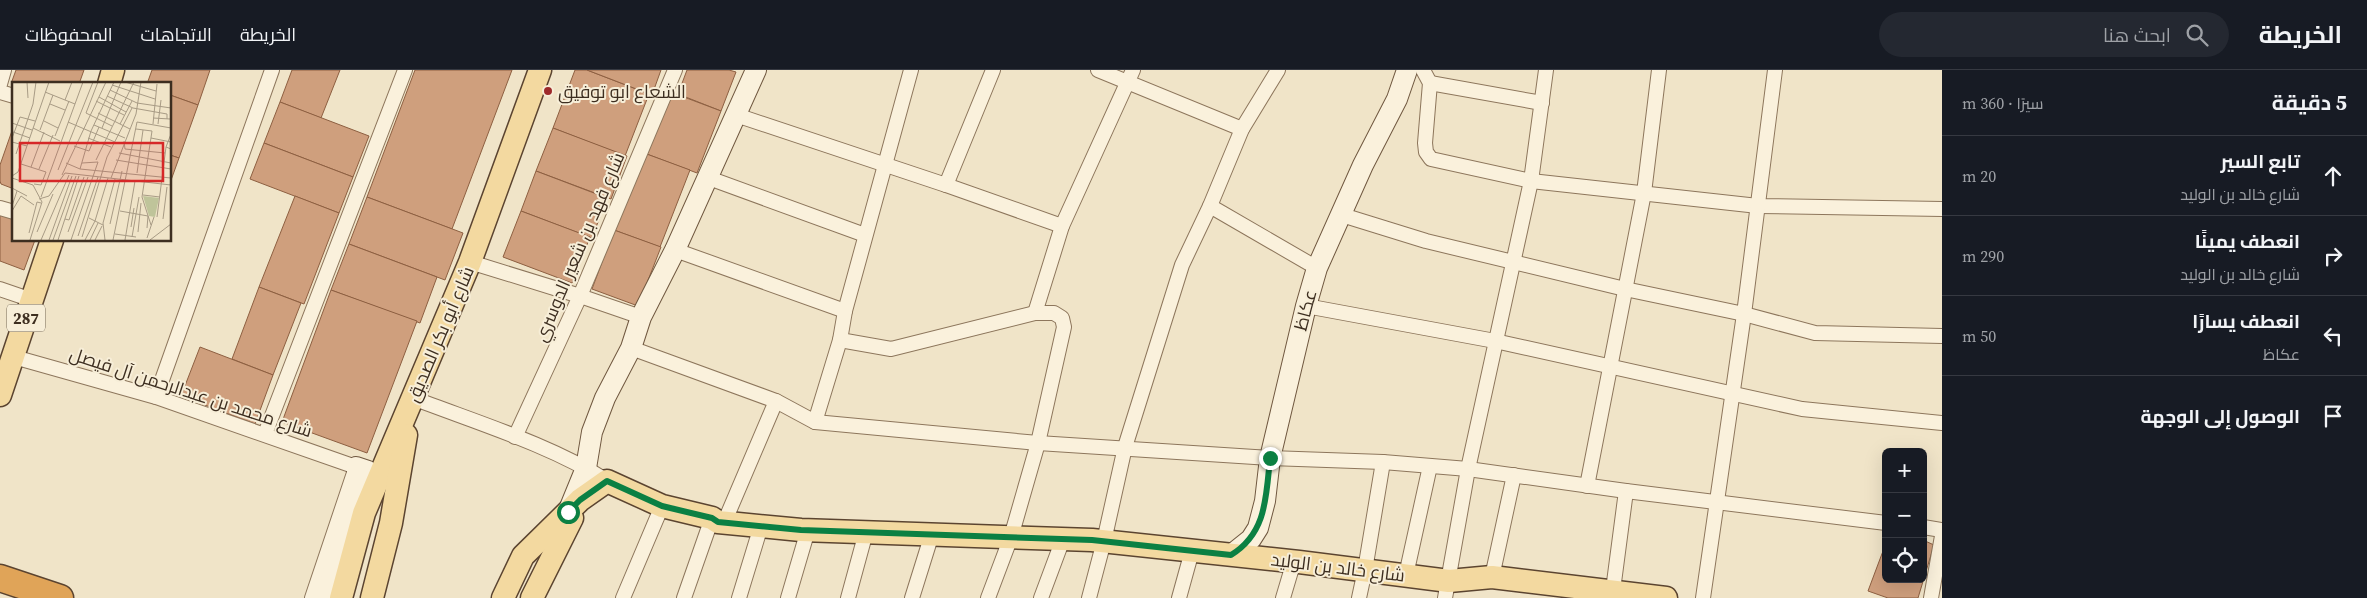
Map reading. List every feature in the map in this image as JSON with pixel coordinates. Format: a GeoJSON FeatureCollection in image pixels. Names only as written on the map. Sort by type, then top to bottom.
{"type":"FeatureCollection","features":[{"type":"Feature","properties":{"kind":"highway"},"geometry":{"type":"LineString","coordinates":[[10,586],[60,598]]}},
{"type":"Feature","properties":{"kind":"main road","name":"شارع أبو بكر الصديق"},"geometry":{"type":"LineString","coordinates":[[341,598],[364,513],[470,262],[540,70]]}},
{"type":"Feature","properties":{"kind":"main road","name":"287"},"geometry":{"type":"LineString","coordinates":[[0,395],[52,241]]}},
{"type":"Feature","properties":{"kind":"main road"},"geometry":{"type":"LineString","coordinates":[[372,598],[391,523],[413,398]]}},
{"type":"Feature","properties":{"kind":"main road"},"geometry":{"type":"LineString","coordinates":[[504,598],[523,556],[574,506],[607,481]]}},
{"type":"Feature","properties":{"kind":"main road","name":"شارع خالد بن الوليد"},"geometry":{"type":"LineString","coordinates":[[607,481],[662,506],[718,520],[762,526],[808,530],[1104,542],[1294,561],[1406,575],[1447,589],[1492,577],[1570,592],[1613,590],[1666,598]]}},
{"type":"Feature","properties":{"kind":"main road"},"geometry":{"type":"LineString","coordinates":[[532,598],[574,506]]}},
{"type":"Feature","properties":{"kind":"street"},"geometry":{"type":"LineString","coordinates":[[0,84],[4,70]]}},
{"type":"Feature","properties":{"kind":"street"},"geometry":{"type":"LineString","coordinates":[[156,397],[272,70]]}},
{"type":"Feature","properties":{"kind":"street"},"geometry":{"type":"LineString","coordinates":[[265,434],[405,70]]}},
{"type":"Feature","properties":{"kind":"street","name":"شارع فهد بن شعير الدوسري"},"geometry":{"type":"LineString","coordinates":[[515,437],[580,296],[675,70]]}},
{"type":"Feature","properties":{"kind":"street"},"geometry":{"type":"LineString","coordinates":[[574,506],[586,468],[595,424],[605,398],[631,348],[641,317],[675,250],[706,177],[756,70]]}},
{"type":"Feature","properties":{"kind":"street"},"geometry":{"type":"LineString","coordinates":[[815,422],[840,340],[845,311],[911,70]]}},
{"type":"Feature","properties":{"kind":"street"},"geometry":{"type":"LineString","coordinates":[[946,185],[994,70]]}},
{"type":"Feature","properties":{"kind":"street"},"geometry":{"type":"LineString","coordinates":[[1098,70],[1130,75],[1242,129]]}},
{"type":"Feature","properties":{"kind":"street"},"geometry":{"type":"LineString","coordinates":[[1089,598],[1104,542],[1125,447],[1182,265],[1210,206],[1242,129],[1278,70]]}},
{"type":"Feature","properties":{"kind":"street","name":"عكاظ"},"geometry":{"type":"LineString","coordinates":[[1231,555],[1251,539],[1258,528],[1265,501],[1270,458],[1306,306],[1317,268],[1363,165],[1397,99],[1407,70]]}},
{"type":"Feature","properties":{"kind":"street"},"geometry":{"type":"LineString","coordinates":[[1423,70],[1430,83],[1425,143],[1426,152],[1431,159],[1531,182],[1758,206],[1942,209]]}},
{"type":"Feature","properties":{"kind":"street"},"geometry":{"type":"LineString","coordinates":[[1447,589],[1468,469],[1531,182],[1546,70]]}},
{"type":"Feature","properties":{"kind":"street"},"geometry":{"type":"LineString","coordinates":[[1587,486],[1644,193],[1659,70]]}},
{"type":"Feature","properties":{"kind":"street"},"geometry":{"type":"LineString","coordinates":[[1703,598],[1744,314],[1775,70]]}},
{"type":"Feature","properties":{"kind":"street"},"geometry":{"type":"LineString","coordinates":[[1035,313],[1062,226],[1130,75]]}},
{"type":"Feature","properties":{"kind":"street"},"geometry":{"type":"LineString","coordinates":[[1430,83],[1542,103]]}},
{"type":"Feature","properties":{"kind":"street"},"geometry":{"type":"LineString","coordinates":[[736,114],[1062,226]]}},
{"type":"Feature","properties":{"kind":"street"},"geometry":{"type":"LineString","coordinates":[[706,177],[866,235]]}},
{"type":"Feature","properties":{"kind":"street"},"geometry":{"type":"LineString","coordinates":[[1210,206],[1317,268]]}},
{"type":"Feature","properties":{"kind":"street"},"geometry":{"type":"LineString","coordinates":[[1342,215],[1426,241],[1512,263],[1744,314],[1815,333],[1942,336]]}},
{"type":"Feature","properties":{"kind":"street"},"geometry":{"type":"LineString","coordinates":[[675,250],[845,311]]}},
{"type":"Feature","properties":{"kind":"street"},"geometry":{"type":"LineString","coordinates":[[470,262],[641,317]]}},
{"type":"Feature","properties":{"kind":"street"},"geometry":{"type":"LineString","coordinates":[[0,290],[32,300]]}},
{"type":"Feature","properties":{"kind":"street"},"geometry":{"type":"LineString","coordinates":[[1306,306],[1495,341],[1802,409],[1942,423]]}},
{"type":"Feature","properties":{"kind":"street"},"geometry":{"type":"LineString","coordinates":[[840,340],[891,349],[1035,313],[1054,313],[1062,318],[1064,327],[1038,443],[1011,537],[988,598]]}},
{"type":"Feature","properties":{"kind":"street"},"geometry":{"type":"LineString","coordinates":[[631,348],[776,401],[815,422],[1038,443],[1125,447],[1270,458],[1383,462],[1468,469],[1626,492],[1882,523]]}},
{"type":"Feature","properties":{"kind":"street","name":"شارع محمد بن عبدالرحمن آل فيصل"},"geometry":{"type":"LineString","coordinates":[[14,357],[156,397],[356,467]]}},
{"type":"Feature","properties":{"kind":"street"},"geometry":{"type":"LineString","coordinates":[[413,398],[515,437],[586,468],[607,481]]}},
{"type":"Feature","properties":{"kind":"street"},"geometry":{"type":"LineString","coordinates":[[684,598],[718,520],[776,401]]}},
{"type":"Feature","properties":{"kind":"street"},"geometry":{"type":"LineString","coordinates":[[1358,598],[1365,570],[1383,462]]}},
{"type":"Feature","properties":{"kind":"street"},"geometry":{"type":"LineString","coordinates":[[1406,575],[1430,466]]}},
{"type":"Feature","properties":{"kind":"street"},"geometry":{"type":"LineString","coordinates":[[312,598],[356,467],[368,471],[338,555],[326,598]]}},
{"type":"Feature","properties":{"kind":"street"},"geometry":{"type":"LineString","coordinates":[[1492,577],[1514,476]]}},
{"type":"Feature","properties":{"kind":"street"},"geometry":{"type":"LineString","coordinates":[[1613,590],[1626,492]]}},
{"type":"Feature","properties":{"kind":"street"},"geometry":{"type":"LineString","coordinates":[[623,598],[662,506]]}},
{"type":"Feature","properties":{"kind":"street"},"geometry":{"type":"LineString","coordinates":[[738,598],[762,526]]}},
{"type":"Feature","properties":{"kind":"street"},"geometry":{"type":"LineString","coordinates":[[1927,528],[1942,530]]}},
{"type":"Feature","properties":{"kind":"street"},"geometry":{"type":"LineString","coordinates":[[788,598],[808,530]]}},
{"type":"Feature","properties":{"kind":"street"},"geometry":{"type":"LineString","coordinates":[[848,598],[866,532]]}},
{"type":"Feature","properties":{"kind":"street"},"geometry":{"type":"LineString","coordinates":[[912,598],[932,534]]}},
{"type":"Feature","properties":{"kind":"street"},"geometry":{"type":"LineString","coordinates":[[1931,598],[1942,536]]}},
{"type":"Feature","properties":{"kind":"street"},"geometry":{"type":"LineString","coordinates":[[1041,598],[1063,539]]}},
{"type":"Feature","properties":{"kind":"street"},"geometry":{"type":"LineString","coordinates":[[1179,598],[1192,550]]}},
{"type":"Feature","properties":{"kind":"street"},"geometry":{"type":"LineString","coordinates":[[1283,598],[1294,561]]}},
{"type":"Feature","properties":{"kind":"building"},"geometry":{"type":"Polygon","coordinates":[[[16,70],[84,70],[80,82],[12,81],[16,70]]]}},
{"type":"Feature","properties":{"kind":"building"},"geometry":{"type":"Polygon","coordinates":[[[152,70],[210,70],[198,105],[171,95],[171,82],[148,82],[152,70]]]}},
{"type":"Feature","properties":{"kind":"building"},"geometry":{"type":"Polygon","coordinates":[[[292,70],[340,70],[321,118],[280,102],[292,70]]]}},
{"type":"Feature","properties":{"kind":"building"},"geometry":{"type":"Polygon","coordinates":[[[415,70],[512,70],[452,229],[367,197],[415,70]]]}},
{"type":"Feature","properties":{"kind":"building"},"geometry":{"type":"Polygon","coordinates":[[[575,70],[587,70],[649,94],[625,156],[553,128],[575,70]]]}},
{"type":"Feature","properties":{"kind":"building"},"geometry":{"type":"Polygon","coordinates":[[[587,70],[661,70],[652,95],[587,70]]]}},
{"type":"Feature","properties":{"kind":"building"},"geometry":{"type":"Polygon","coordinates":[[[687,70],[729,70],[736,72],[721,111],[678,94],[687,70]]]}},
{"type":"Feature","properties":{"kind":"building"},"geometry":{"type":"Polygon","coordinates":[[[668,91],[721,111],[697,173],[644,153],[668,91]]]}},
{"type":"Feature","properties":{"kind":"building"},"geometry":{"type":"Polygon","coordinates":[[[171,95],[198,105],[179,158],[171,155],[171,95]]]}},
{"type":"Feature","properties":{"kind":"building"},"geometry":{"type":"Polygon","coordinates":[[[280,102],[369,136],[353,177],[264,143],[280,102]]]}},
{"type":"Feature","properties":{"kind":"building"},"geometry":{"type":"Polygon","coordinates":[[[553,128],[627,156],[611,199],[536,171],[553,128]]]}},
{"type":"Feature","properties":{"kind":"building"},"geometry":{"type":"Polygon","coordinates":[[[12,131],[12,188],[1,184],[0,165],[12,131]]]}},
{"type":"Feature","properties":{"kind":"building"},"geometry":{"type":"Polygon","coordinates":[[[264,143],[353,177],[339,213],[250,179],[264,143]]]}},
{"type":"Feature","properties":{"kind":"building"},"geometry":{"type":"Polygon","coordinates":[[[644,153],[690,170],[660,247],[614,230],[644,153]]]}},
{"type":"Feature","properties":{"kind":"building"},"geometry":{"type":"Polygon","coordinates":[[[171,155],[179,158],[171,180],[171,155]]]}},
{"type":"Feature","properties":{"kind":"building"},"geometry":{"type":"Polygon","coordinates":[[[536,171],[607,198],[592,238],[521,211],[536,171]]]}},
{"type":"Feature","properties":{"kind":"building"},"geometry":{"type":"Polygon","coordinates":[[[295,196],[339,213],[304,304],[259,287],[295,196]]]}},
{"type":"Feature","properties":{"kind":"building"},"geometry":{"type":"Polygon","coordinates":[[[367,197],[463,233],[445,280],[349,244],[367,197]]]}},
{"type":"Feature","properties":{"kind":"building"},"geometry":{"type":"Polygon","coordinates":[[[521,211],[590,237],[572,283],[503,257],[521,211]]]}},
{"type":"Feature","properties":{"kind":"building"},"geometry":{"type":"Polygon","coordinates":[[[0,213],[12,218],[12,241],[35,241],[24,270],[0,261],[0,213]]]}},
{"type":"Feature","properties":{"kind":"building"},"geometry":{"type":"Polygon","coordinates":[[[614,230],[661,247],[638,306],[592,289],[614,230]]]}},
{"type":"Feature","properties":{"kind":"building"},"geometry":{"type":"Polygon","coordinates":[[[349,244],[437,277],[420,323],[331,290],[349,244]]]}},
{"type":"Feature","properties":{"kind":"building"},"geometry":{"type":"Polygon","coordinates":[[[259,287],[301,303],[273,375],[232,359],[259,287]]]}},
{"type":"Feature","properties":{"kind":"building"},"geometry":{"type":"Polygon","coordinates":[[[331,290],[417,321],[367,453],[282,422],[331,290]]]}},
{"type":"Feature","properties":{"kind":"building"},"geometry":{"type":"Polygon","coordinates":[[[200,347],[273,375],[255,424],[181,396],[200,347]]]}},
{"type":"Feature","properties":{"kind":"building"},"geometry":{"type":"Polygon","coordinates":[[[1927,542],[1934,545],[1927,568],[1927,542]]]}},
{"type":"Feature","properties":{"kind":"building"},"geometry":{"type":"Polygon","coordinates":[[[1882,554],[1882,583],[1923,583],[1918,598],[1888,598],[1868,591],[1882,554]]]}},
{"type":"Feature","properties":{"kind":"place","name":"الشعاع ابو توفيق"},"geometry":{"type":"Point","coordinates":[548,91]}},
{"type":"Feature","properties":{"kind":"route"},"geometry":{"type":"LineString","coordinates":[[568,512],[580,500],[607,481],[662,506],[712,518],[718,522],[801,530],[1092,540],[1231,555],[1243,548],[1258,528],[1265,501],[1270,458]]}}]}
